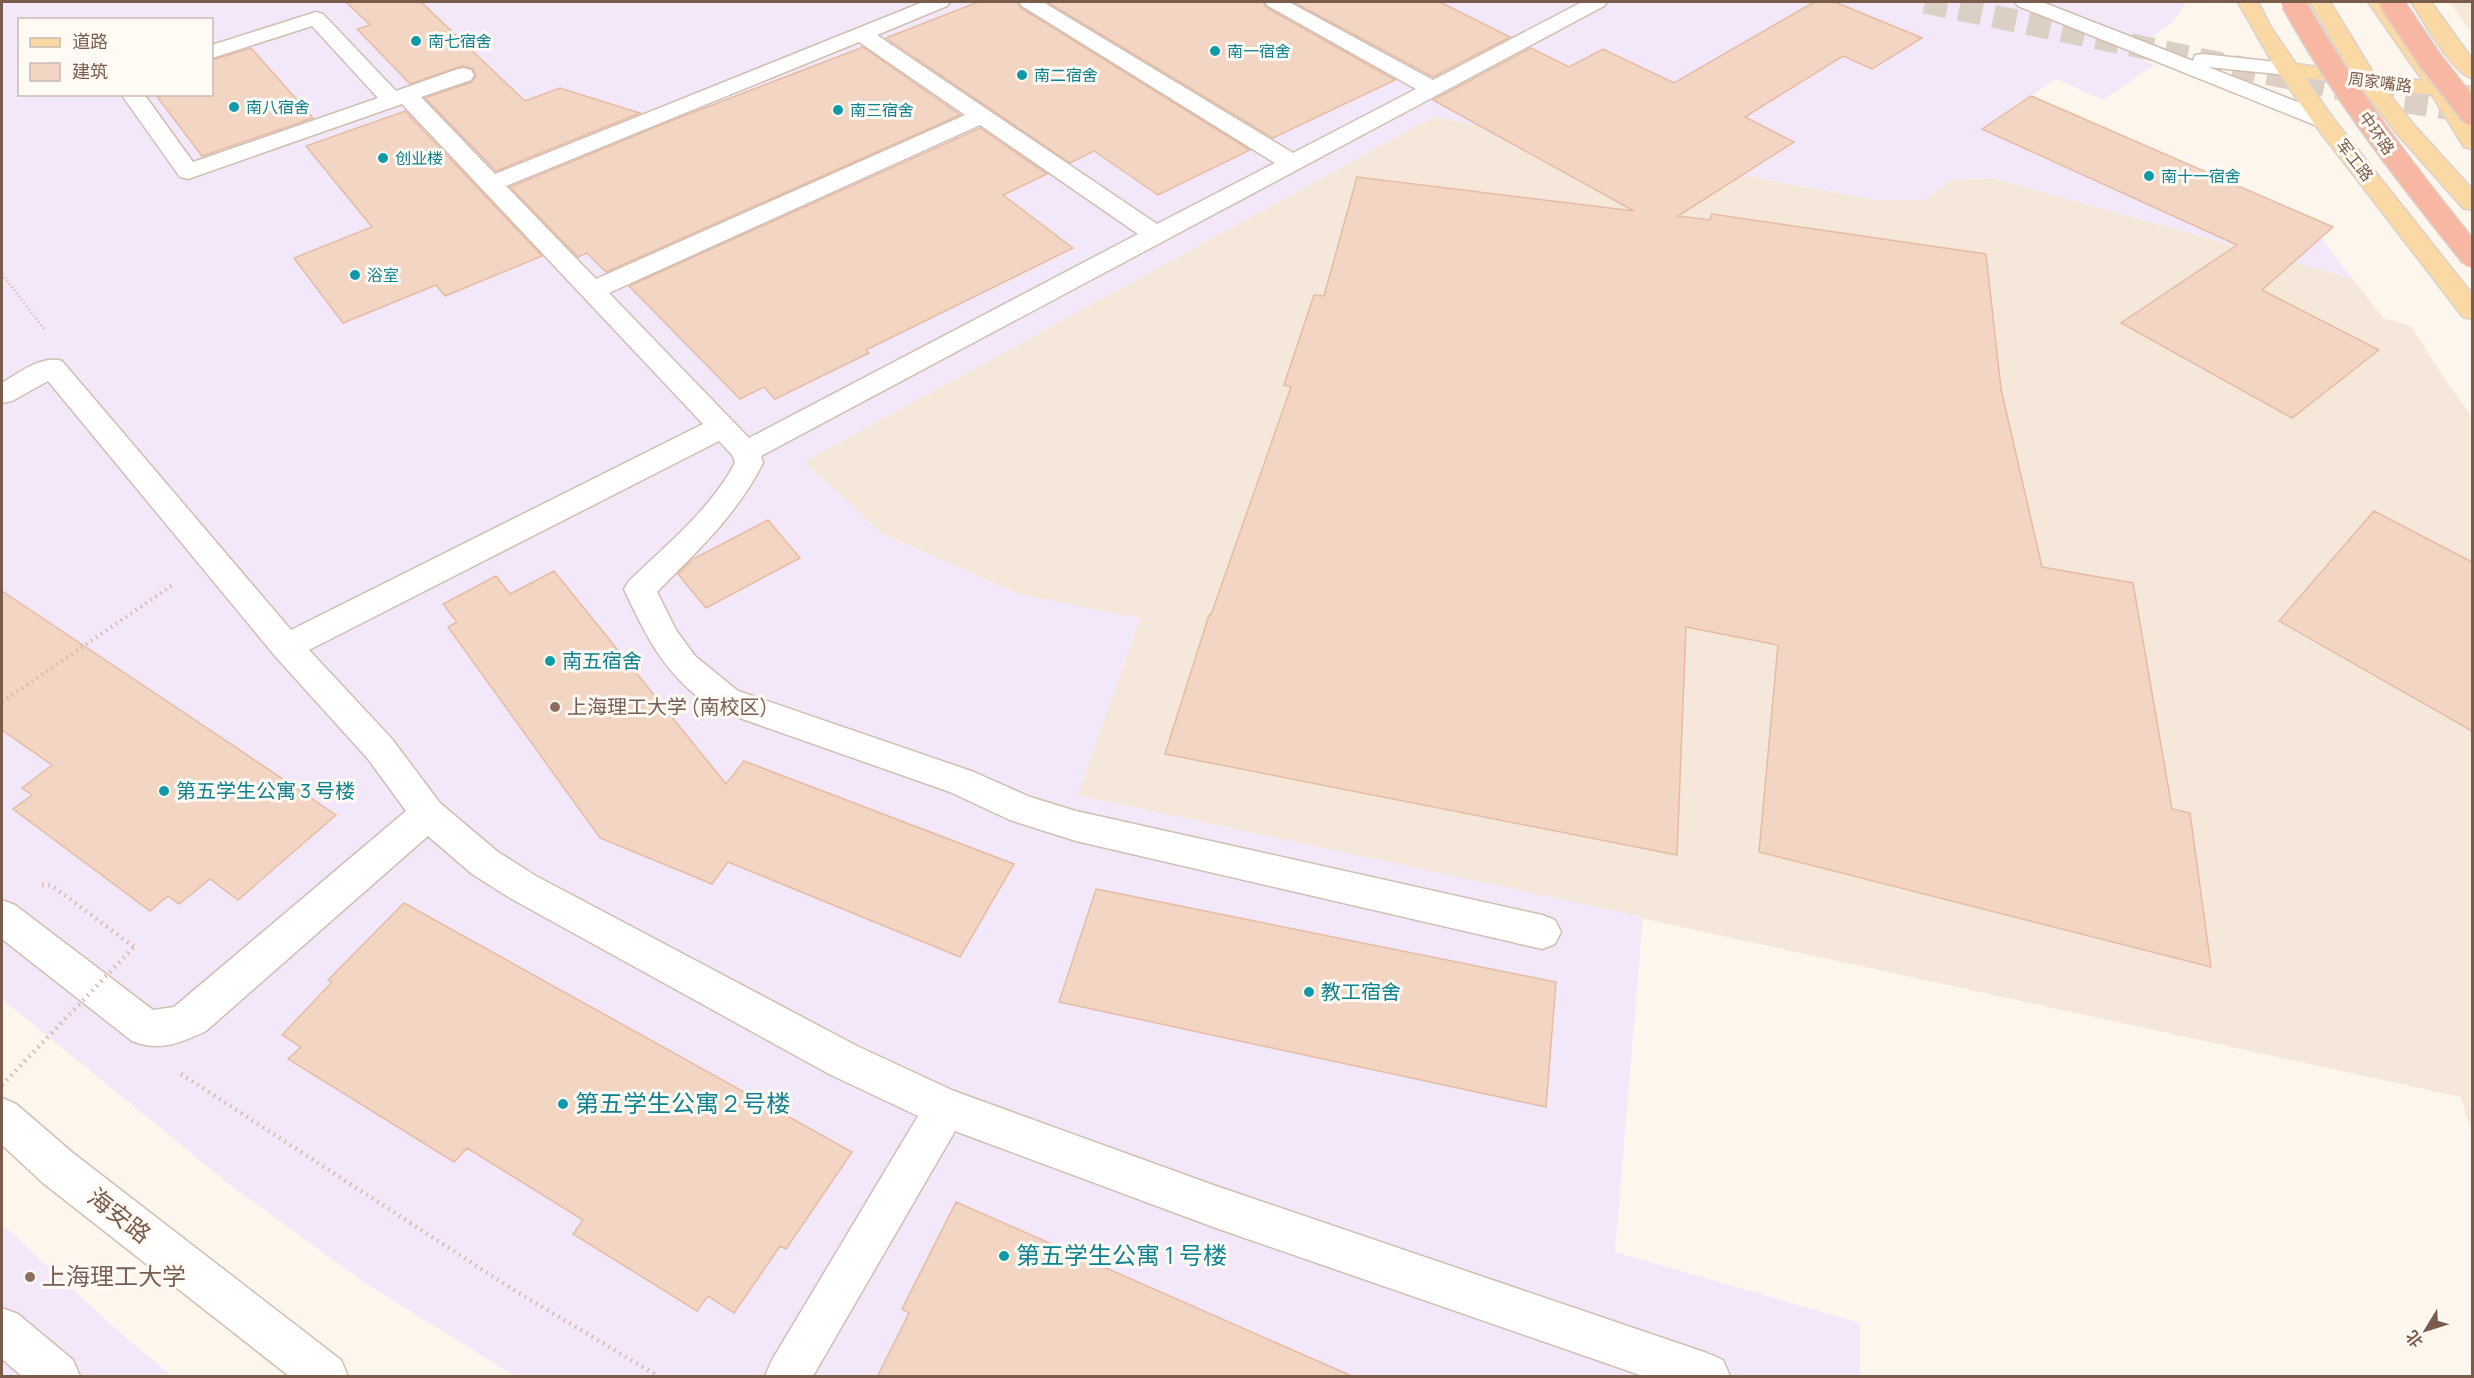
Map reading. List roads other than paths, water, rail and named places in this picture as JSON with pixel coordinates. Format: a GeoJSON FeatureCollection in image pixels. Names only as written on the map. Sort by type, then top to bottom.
{"type":"FeatureCollection","features":[{"type":"Feature","properties":{"kind":"highway","name":"中环路"},"geometry":{"type":"LineString","coordinates":[[2293,2],[2318,47],[2401,166],[2472,256]]}},
{"type":"Feature","properties":{"kind":"highway"},"geometry":{"type":"LineString","coordinates":[[2391,2],[2407,28],[2472,114]]}},
{"type":"Feature","properties":{"kind":"main road","name":"军工路"},"geometry":{"type":"LineString","coordinates":[[2248,2],[2287,69],[2323,120],[2472,311]]}},
{"type":"Feature","properties":{"kind":"main road"},"geometry":{"type":"LineString","coordinates":[[2320,2],[2367,81],[2406,130],[2472,203]]}},
{"type":"Feature","properties":{"kind":"main road"},"geometry":{"type":"LineString","coordinates":[[2378,2],[2472,140]]}},
{"type":"Feature","properties":{"kind":"main road"},"geometry":{"type":"LineString","coordinates":[[2421,2],[2444,37],[2472,72]]}},
{"type":"Feature","properties":{"kind":"main road","name":"周家嘴路"},"geometry":{"type":"LineString","coordinates":[[2287,69],[2472,94]]}},
{"type":"Feature","properties":{"kind":"main road"},"geometry":{"type":"LineString","coordinates":[[2323,120],[2472,140]]}},
{"type":"Feature","properties":{"kind":"street"},"geometry":{"type":"LineString","coordinates":[[491,184],[940,2]]}},
{"type":"Feature","properties":{"kind":"street"},"geometry":{"type":"LineString","coordinates":[[1029,2],[1292,163]]}},
{"type":"Feature","properties":{"kind":"street"},"geometry":{"type":"LineString","coordinates":[[1275,2],[1433,88]]}},
{"type":"Feature","properties":{"kind":"street"},"geometry":{"type":"LineString","coordinates":[[746,452],[1597,2]]}},
{"type":"Feature","properties":{"kind":"street"},"geometry":{"type":"LineString","coordinates":[[2025,2],[2323,120]]}},
{"type":"Feature","properties":{"kind":"street"},"geometry":{"type":"LineString","coordinates":[[213,52],[316,18],[491,184],[746,452],[749,463],[744,476],[706,524],[640,589],[660,631],[681,664],[700,683],[726,700],[962,782],[1022,809],[1076,826],[1542,932]]}},
{"type":"Feature","properties":{"kind":"street"},"geometry":{"type":"LineString","coordinates":[[861,34],[1156,235]]}},
{"type":"Feature","properties":{"kind":"street"},"geometry":{"type":"LineString","coordinates":[[2166,57],[2287,69]]}},
{"type":"Feature","properties":{"kind":"street"},"geometry":{"type":"LineString","coordinates":[[133,96],[188,172],[463,75]]}},
{"type":"Feature","properties":{"kind":"street"},"geometry":{"type":"LineString","coordinates":[[592,291],[982,116]]}},
{"type":"Feature","properties":{"kind":"street"},"geometry":{"type":"LineString","coordinates":[[2,394],[52,367],[286,647],[380,749],[428,814],[485,863],[523,887],[843,1060],[946,1108],[1662,1369],[1707,1377]]}},
{"type":"Feature","properties":{"kind":"street"},"geometry":{"type":"LineString","coordinates":[[286,647],[722,427]]}},
{"type":"Feature","properties":{"kind":"street"},"geometry":{"type":"LineString","coordinates":[[2,917],[146,1028],[161,1029],[174,1026],[192,1018],[428,814]]}},
{"type":"Feature","properties":{"kind":"street"},"geometry":{"type":"LineString","coordinates":[[788,1377],[946,1108]]}},
{"type":"Feature","properties":{"kind":"street","name":"海安路"},"geometry":{"type":"LineString","coordinates":[[2,1118],[58,1168],[325,1377]]}},
{"type":"Feature","properties":{"kind":"street"},"geometry":{"type":"LineString","coordinates":[[2,1330],[57,1377]]}},
{"type":"Feature","properties":{"kind":"tunnel"},"geometry":{"type":"LineString","coordinates":[[1925,2],[2395,100],[2472,112]]}},
{"type":"Feature","properties":{"kind":"place","name":"南七宿舍"},"geometry":{"type":"Point","coordinates":[416,41]}},
{"type":"Feature","properties":{"kind":"place","name":"南一宿舍"},"geometry":{"type":"Point","coordinates":[1215,51]}},
{"type":"Feature","properties":{"kind":"place","name":"南二宿舍"},"geometry":{"type":"Point","coordinates":[1022,75]}},
{"type":"Feature","properties":{"kind":"place","name":"南八宿舍"},"geometry":{"type":"Point","coordinates":[234,107]}},
{"type":"Feature","properties":{"kind":"place","name":"南三宿舍"},"geometry":{"type":"Point","coordinates":[838,110]}},
{"type":"Feature","properties":{"kind":"place","name":"创业楼"},"geometry":{"type":"Point","coordinates":[383,158]}},
{"type":"Feature","properties":{"kind":"place","name":"南十一宿舍"},"geometry":{"type":"Point","coordinates":[2149,176]}},
{"type":"Feature","properties":{"kind":"place","name":"浴室"},"geometry":{"type":"Point","coordinates":[355,275]}},
{"type":"Feature","properties":{"kind":"place","name":"南五宿舍"},"geometry":{"type":"Point","coordinates":[550,661]}},
{"type":"Feature","properties":{"kind":"place","name":"上海理工大学 (南校区)"},"geometry":{"type":"Point","coordinates":[555,707]}},
{"type":"Feature","properties":{"kind":"place","name":"第五学生公寓 3 号楼"},"geometry":{"type":"Point","coordinates":[164,791]}},
{"type":"Feature","properties":{"kind":"place","name":"教工宿舍"},"geometry":{"type":"Point","coordinates":[1309,992]}},
{"type":"Feature","properties":{"kind":"place","name":"第五学生公寓 2 号楼"},"geometry":{"type":"Point","coordinates":[563,1104]}},
{"type":"Feature","properties":{"kind":"place","name":"第五学生公寓 1 号楼"},"geometry":{"type":"Point","coordinates":[1004,1256]}},
{"type":"Feature","properties":{"kind":"place","name":"上海理工大学"},"geometry":{"type":"Point","coordinates":[30,1277]}}]}
